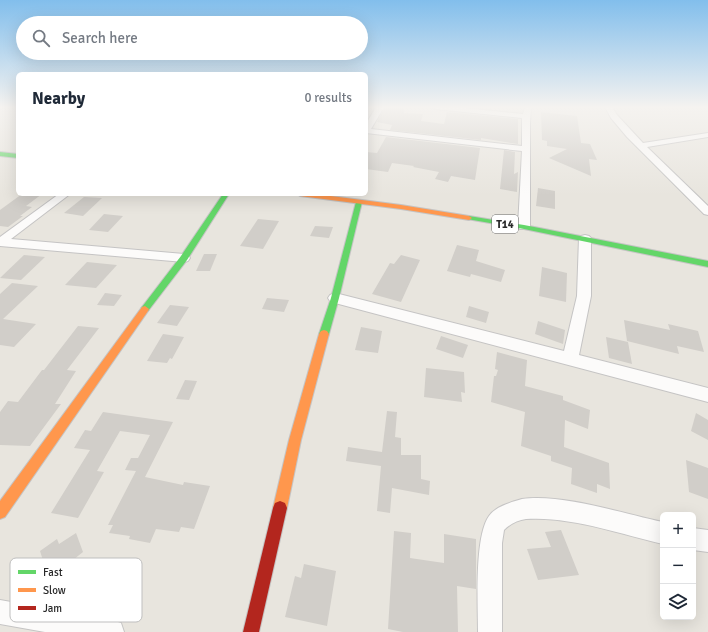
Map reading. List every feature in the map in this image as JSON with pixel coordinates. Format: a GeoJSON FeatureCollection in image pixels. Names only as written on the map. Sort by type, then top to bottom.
{"type":"FeatureCollection","features":[{"type":"Feature","properties":{"kind":"main road"},"geometry":{"type":"LineString","coordinates":[[0,154],[16,156]]}},
{"type":"Feature","properties":{"kind":"main road"},"geometry":{"type":"LineString","coordinates":[[0,512],[143,311],[184,258],[225,196]]}},
{"type":"Feature","properties":{"kind":"main road","name":"T14"},"geometry":{"type":"LineString","coordinates":[[315,196],[524,227],[708,264]]}},
{"type":"Feature","properties":{"kind":"main road"},"geometry":{"type":"LineString","coordinates":[[251,632],[295,440],[317,355],[335,298],[359,202]]}},
{"type":"Feature","properties":{"kind":"street"},"geometry":{"type":"LineString","coordinates":[[415,136],[526,149]]}},
{"type":"Feature","properties":{"kind":"street"},"geometry":{"type":"LineString","coordinates":[[524,227],[523,195],[526,136]]}},
{"type":"Feature","properties":{"kind":"street"},"geometry":{"type":"LineString","coordinates":[[632,136],[708,212]]}},
{"type":"Feature","properties":{"kind":"street"},"geometry":{"type":"LineString","coordinates":[[641,146],[694,136]]}},
{"type":"Feature","properties":{"kind":"street"},"geometry":{"type":"LineString","coordinates":[[689,137],[708,141]]}},
{"type":"Feature","properties":{"kind":"street"},"geometry":{"type":"LineString","coordinates":[[0,242],[62,196]]}},
{"type":"Feature","properties":{"kind":"street"},"geometry":{"type":"LineString","coordinates":[[570,359],[584,296],[584,238]]}},
{"type":"Feature","properties":{"kind":"street"},"geometry":{"type":"LineString","coordinates":[[0,242],[184,258]]}},
{"type":"Feature","properties":{"kind":"street"},"geometry":{"type":"LineString","coordinates":[[335,298],[708,395]]}},
{"type":"Feature","properties":{"kind":"street"},"geometry":{"type":"LineString","coordinates":[[490,632],[491,538],[496,523],[507,515],[524,509],[562,511],[660,532]]}},
{"type":"Feature","properties":{"kind":"street"},"geometry":{"type":"LineString","coordinates":[[696,539],[708,541]]}},
{"type":"Feature","properties":{"kind":"street"},"geometry":{"type":"LineString","coordinates":[[0,612],[10,614]]}},
{"type":"Feature","properties":{"kind":"street"},"geometry":{"type":"LineString","coordinates":[[56,622],[112,632]]}},
{"type":"Feature","properties":{"kind":"building"},"geometry":{"type":"Polygon","coordinates":[[[449,136],[518,136],[518,144],[481,138],[481,140],[449,136]]]}},
{"type":"Feature","properties":{"kind":"building"},"geometry":{"type":"Polygon","coordinates":[[[542,136],[580,136],[581,143],[590,144],[597,160],[589,159],[591,176],[549,158],[567,149],[547,146],[547,141],[542,140],[542,136]]]}},
{"type":"Feature","properties":{"kind":"building"},"geometry":{"type":"Polygon","coordinates":[[[386,137],[480,148],[475,180],[451,176],[448,182],[435,179],[439,172],[413,167],[414,166],[392,163],[388,172],[368,169],[368,152],[377,153],[386,137]]]}},
{"type":"Feature","properties":{"kind":"building"},"geometry":{"type":"Polygon","coordinates":[[[504,150],[515,152],[514,174],[518,172],[517,192],[500,189],[504,150]]]}},
{"type":"Feature","properties":{"kind":"building"},"geometry":{"type":"Polygon","coordinates":[[[538,188],[555,191],[555,209],[536,206],[538,188]]]}},
{"type":"Feature","properties":{"kind":"building"},"geometry":{"type":"Polygon","coordinates":[[[19,196],[39,196],[26,206],[32,207],[20,216],[23,216],[8,227],[0,226],[0,210],[19,196]]]}},
{"type":"Feature","properties":{"kind":"building"},"geometry":{"type":"Polygon","coordinates":[[[84,197],[102,198],[83,216],[64,213],[84,197]]]}},
{"type":"Feature","properties":{"kind":"building"},"geometry":{"type":"Polygon","coordinates":[[[104,214],[123,216],[108,232],[89,230],[104,214]]]}},
{"type":"Feature","properties":{"kind":"building"},"geometry":{"type":"Polygon","coordinates":[[[258,219],[279,221],[263,249],[240,246],[258,219]]]}},
{"type":"Feature","properties":{"kind":"building"},"geometry":{"type":"Polygon","coordinates":[[[315,226],[333,227],[329,238],[310,236],[315,226]]]}},
{"type":"Feature","properties":{"kind":"building"},"geometry":{"type":"Polygon","coordinates":[[[457,245],[479,250],[476,261],[505,270],[501,282],[471,274],[470,277],[447,271],[457,245]]]}},
{"type":"Feature","properties":{"kind":"building"},"geometry":{"type":"Polygon","coordinates":[[[204,254],[217,254],[210,271],[196,271],[204,254]]]}},
{"type":"Feature","properties":{"kind":"building"},"geometry":{"type":"Polygon","coordinates":[[[24,255],[45,257],[21,280],[0,278],[24,255]]]}},
{"type":"Feature","properties":{"kind":"building"},"geometry":{"type":"Polygon","coordinates":[[[401,255],[420,260],[401,302],[372,294],[390,263],[394,264],[401,255]]]}},
{"type":"Feature","properties":{"kind":"building"},"geometry":{"type":"Polygon","coordinates":[[[87,262],[117,265],[96,288],[65,285],[87,262]]]}},
{"type":"Feature","properties":{"kind":"building"},"geometry":{"type":"Polygon","coordinates":[[[542,267],[567,273],[566,302],[539,296],[542,267]]]}},
{"type":"Feature","properties":{"kind":"building"},"geometry":{"type":"Polygon","coordinates":[[[12,283],[38,286],[3,319],[36,324],[14,347],[0,345],[0,294],[12,283]]]}},
{"type":"Feature","properties":{"kind":"building"},"geometry":{"type":"Polygon","coordinates":[[[105,293],[122,295],[114,306],[97,305],[105,293]]]}},
{"type":"Feature","properties":{"kind":"building"},"geometry":{"type":"Polygon","coordinates":[[[267,298],[289,300],[284,312],[262,309],[267,298]]]}},
{"type":"Feature","properties":{"kind":"building"},"geometry":{"type":"Polygon","coordinates":[[[170,305],[189,307],[177,326],[157,323],[170,305]]]}},
{"type":"Feature","properties":{"kind":"building"},"geometry":{"type":"Polygon","coordinates":[[[469,306],[489,312],[486,323],[466,317],[469,306]]]}},
{"type":"Feature","properties":{"kind":"building"},"geometry":{"type":"Polygon","coordinates":[[[624,320],[670,330],[668,324],[698,331],[704,352],[677,346],[679,354],[627,341],[624,320]]]}},
{"type":"Feature","properties":{"kind":"building"},"geometry":{"type":"Polygon","coordinates":[[[538,321],[565,330],[563,344],[535,334],[538,321]]]}},
{"type":"Feature","properties":{"kind":"building"},"geometry":{"type":"Polygon","coordinates":[[[78,326],[99,328],[67,370],[76,371],[55,404],[61,404],[30,446],[0,445],[0,412],[8,401],[18,402],[78,326]]]}},
{"type":"Feature","properties":{"kind":"building"},"geometry":{"type":"Polygon","coordinates":[[[361,327],[382,331],[378,353],[355,350],[361,327]]]}},
{"type":"Feature","properties":{"kind":"building"},"geometry":{"type":"Polygon","coordinates":[[[163,334],[184,337],[172,359],[170,358],[167,363],[147,361],[163,334]]]}},
{"type":"Feature","properties":{"kind":"building"},"geometry":{"type":"Polygon","coordinates":[[[441,336],[468,345],[463,358],[436,349],[441,336]]]}},
{"type":"Feature","properties":{"kind":"building"},"geometry":{"type":"Polygon","coordinates":[[[606,337],[628,342],[632,364],[609,358],[606,337]]]}},
{"type":"Feature","properties":{"kind":"building"},"geometry":{"type":"Polygon","coordinates":[[[497,352],[527,360],[525,386],[563,396],[563,400],[590,410],[588,429],[565,420],[564,447],[609,463],[610,489],[597,484],[597,493],[571,484],[572,468],[551,461],[551,456],[521,446],[525,412],[491,402],[494,376],[496,376],[498,370],[495,369],[497,352]]]}},
{"type":"Feature","properties":{"kind":"building"},"geometry":{"type":"Polygon","coordinates":[[[426,368],[464,372],[465,393],[461,392],[462,402],[424,397],[426,368]]]}},
{"type":"Feature","properties":{"kind":"building"},"geometry":{"type":"Polygon","coordinates":[[[185,380],[197,381],[189,400],[176,399],[185,380]]]}},
{"type":"Feature","properties":{"kind":"building"},"geometry":{"type":"Polygon","coordinates":[[[387,411],[397,412],[395,437],[401,438],[401,455],[421,455],[421,479],[430,481],[429,495],[392,488],[390,513],[377,511],[381,466],[346,461],[348,447],[382,452],[387,411]]]}},
{"type":"Feature","properties":{"kind":"building"},"geometry":{"type":"Polygon","coordinates":[[[103,412],[173,422],[145,477],[183,485],[184,482],[210,486],[194,529],[181,527],[179,532],[156,529],[150,543],[129,539],[130,536],[109,533],[113,525],[108,525],[136,471],[125,470],[131,458],[138,458],[150,435],[120,431],[97,471],[104,472],[78,518],[51,513],[90,450],[74,448],[85,430],[91,431],[103,412]]]}},
{"type":"Feature","properties":{"kind":"building"},"geometry":{"type":"Polygon","coordinates":[[[696,413],[708,420],[708,440],[691,431],[696,413]]]}},
{"type":"Feature","properties":{"kind":"building"},"geometry":{"type":"Polygon","coordinates":[[[686,460],[708,468],[708,499],[689,492],[686,460]]]}},
{"type":"Feature","properties":{"kind":"building"},"geometry":{"type":"Polygon","coordinates":[[[561,530],[579,575],[538,580],[527,549],[551,547],[545,532],[561,530]]]}},
{"type":"Feature","properties":{"kind":"building"},"geometry":{"type":"Polygon","coordinates":[[[394,531],[411,533],[410,558],[444,563],[444,534],[476,539],[476,589],[457,586],[458,632],[403,632],[388,629],[394,531]]]}},
{"type":"Feature","properties":{"kind":"building"},"geometry":{"type":"Polygon","coordinates":[[[76,533],[83,552],[75,558],[42,558],[40,551],[57,539],[59,544],[76,533]]]}},
{"type":"Feature","properties":{"kind":"building"},"geometry":{"type":"Polygon","coordinates":[[[304,564],[336,571],[327,626],[285,617],[295,576],[301,578],[304,564]]]}},
{"type":"Feature","properties":{"kind":"traffic: fast"},"geometry":{"type":"LineString","coordinates":[[0,154],[16,156]]}},
{"type":"Feature","properties":{"kind":"traffic: fast"},"geometry":{"type":"LineString","coordinates":[[145,309],[184,258],[225,196]]}},
{"type":"Feature","properties":{"kind":"traffic: fast"},"geometry":{"type":"LineString","coordinates":[[324,334],[335,298],[359,202]]}},
{"type":"Feature","properties":{"kind":"traffic: fast"},"geometry":{"type":"LineString","coordinates":[[469,218],[524,227],[708,264]]}},
{"type":"Feature","properties":{"kind":"traffic: slow"},"geometry":{"type":"LineString","coordinates":[[316,196],[401,207],[469,218]]}},
{"type":"Feature","properties":{"kind":"traffic: slow"},"geometry":{"type":"LineString","coordinates":[[0,512],[145,309]]}},
{"type":"Feature","properties":{"kind":"traffic: slow"},"geometry":{"type":"LineString","coordinates":[[280,508],[295,440],[324,334]]}},
{"type":"Feature","properties":{"kind":"traffic: jam"},"geometry":{"type":"LineString","coordinates":[[251,632],[280,508]]}}]}
